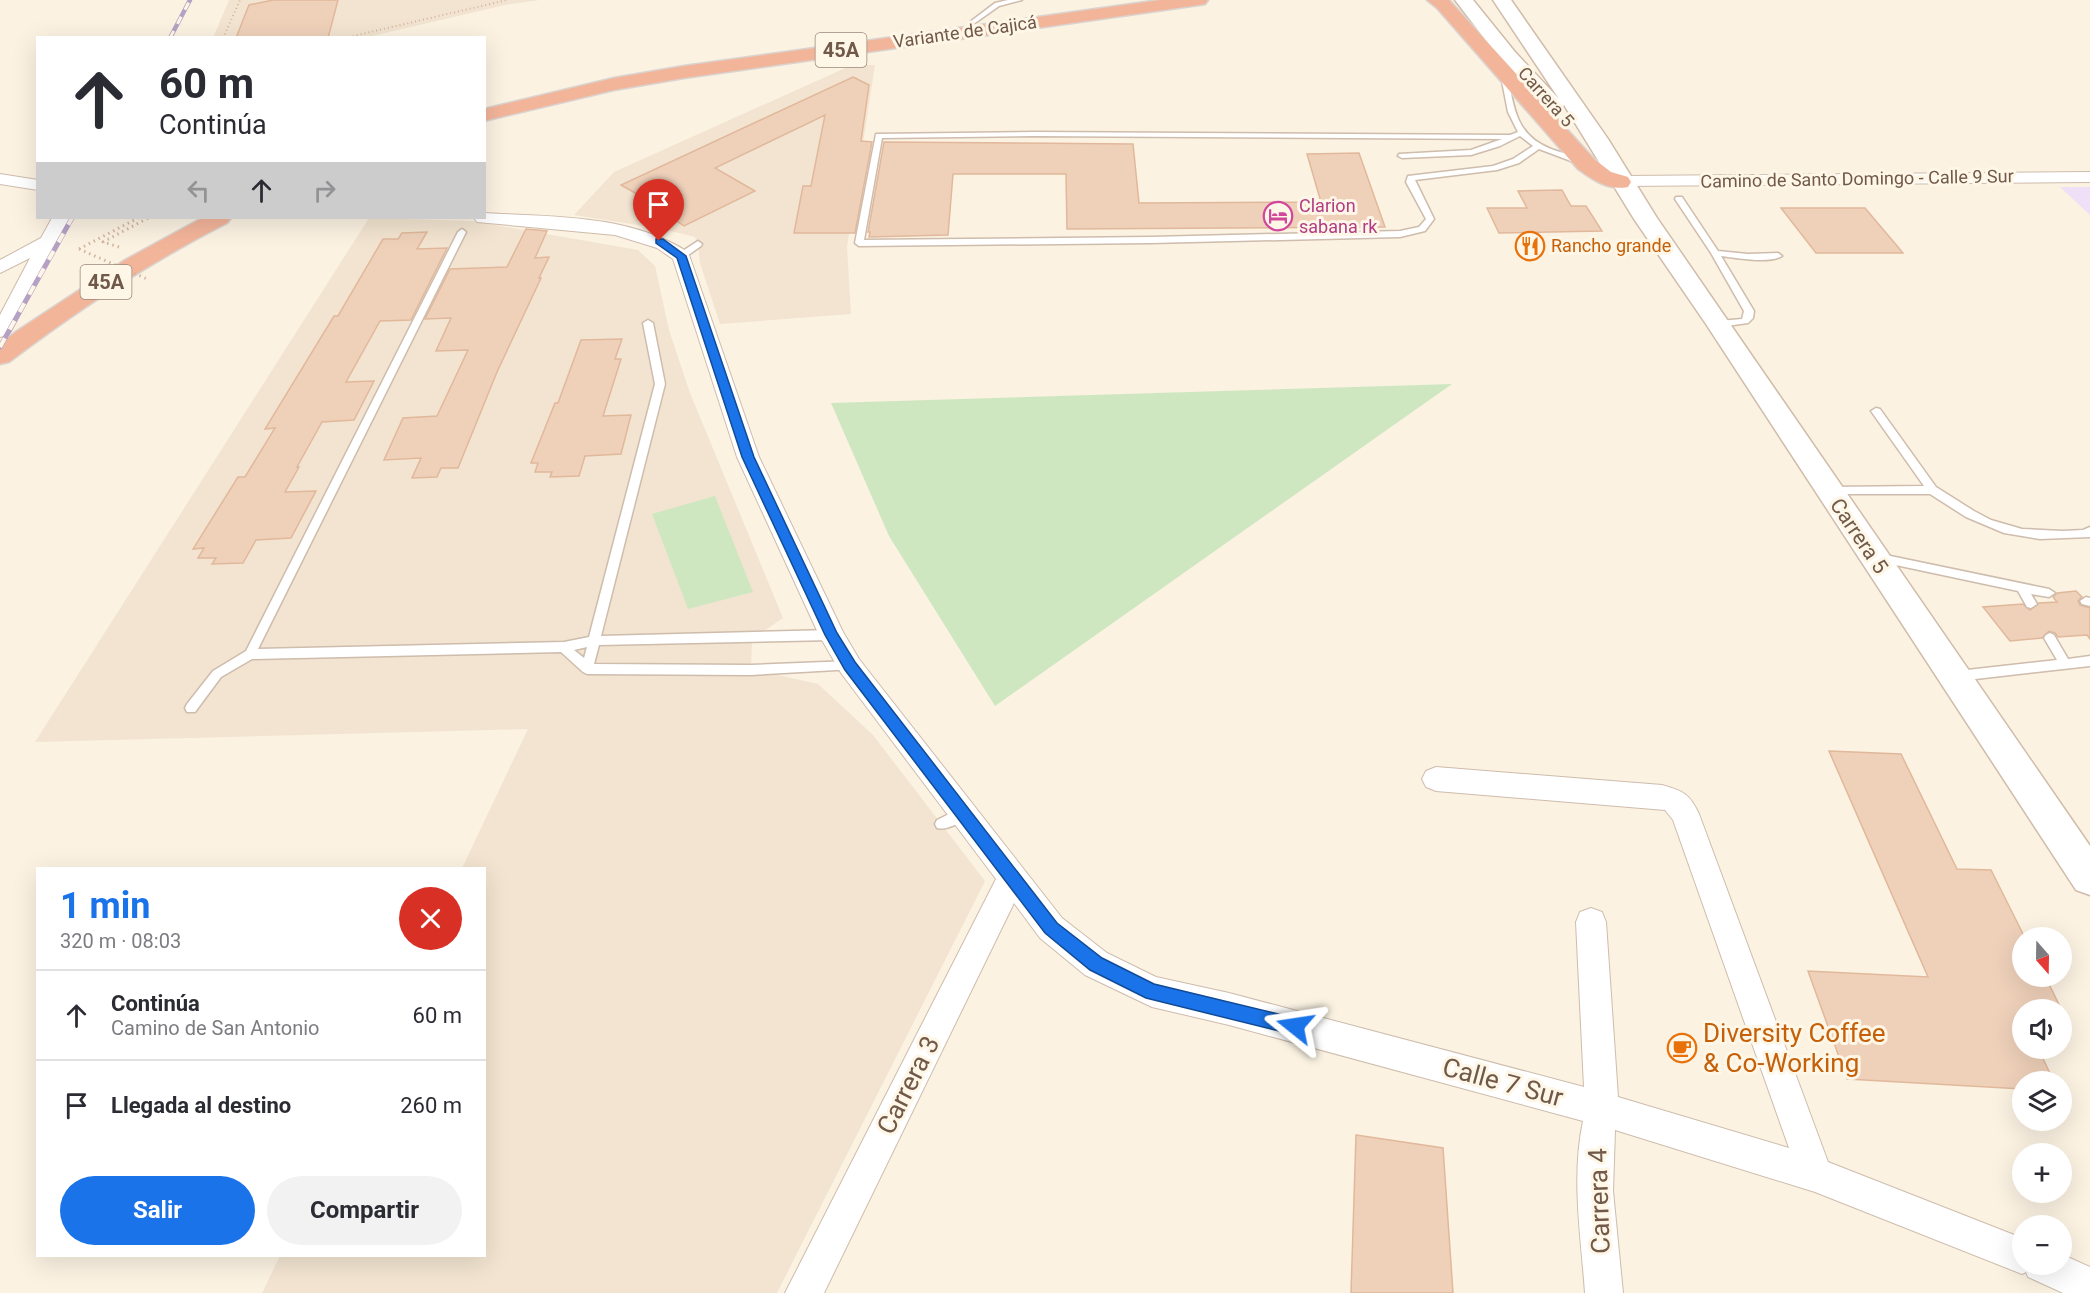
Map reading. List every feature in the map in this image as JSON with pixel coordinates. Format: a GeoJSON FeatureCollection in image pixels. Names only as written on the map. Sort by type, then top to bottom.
{"type":"FeatureCollection","features":[{"type":"Feature","properties":{"kind":"highway","name":"Variante de Cajicá"},"geometry":{"type":"LineString","coordinates":[[486,102],[635,70],[1111,0]]}},
{"type":"Feature","properties":{"kind":"highway","name":"Variante de Cajicá"},"geometry":{"type":"LineString","coordinates":[[486,115],[614,84],[705,69],[1199,0]]}},
{"type":"Feature","properties":{"kind":"highway"},"geometry":{"type":"LineString","coordinates":[[1436,0],[1443,4],[1586,164],[1603,177],[1625,185]]}},
{"type":"Feature","properties":{"kind":"highway","name":"45A"},"geometry":{"type":"LineString","coordinates":[[1,331],[45,299],[128,249],[186,219]]}},
{"type":"Feature","properties":{"kind":"highway","name":"45A"},"geometry":{"type":"LineString","coordinates":[[0,356],[52,316],[110,279],[217,219]]}},
{"type":"Feature","properties":{"kind":"main road","name":"Carrera 5"},"geometry":{"type":"LineString","coordinates":[[1464,0],[1508,56],[1625,185]]}},
{"type":"Feature","properties":{"kind":"main road","name":"Carrera 5"},"geometry":{"type":"LineString","coordinates":[[1502,0],[1828,491],[2090,878]]}},
{"type":"Feature","properties":{"kind":"street","name":"Camino de Santo Domingo - Calle 9 Sur"},"geometry":{"type":"LineString","coordinates":[[1625,185],[2089,178]]}},
{"type":"Feature","properties":{"kind":"street"},"geometry":{"type":"LineString","coordinates":[[0,179],[36,185]]}},
{"type":"Feature","properties":{"kind":"street","name":"Calle 7 Sur"},"geometry":{"type":"LineString","coordinates":[[486,218],[611,229],[640,234],[690,250],[748,457],[832,635],[850,666],[1051,928],[1096,964],[1152,992],[1229,1009],[1602,1109],[1815,1174],[2012,1252]]}},
{"type":"Feature","properties":{"kind":"street"},"geometry":{"type":"LineString","coordinates":[[1,331],[62,219]]}},
{"type":"Feature","properties":{"kind":"street"},"geometry":{"type":"LineString","coordinates":[[0,267],[51,240]]}},
{"type":"Feature","properties":{"kind":"street"},"geometry":{"type":"LineString","coordinates":[[1436,779],[1662,797],[1675,801],[1685,814],[1815,1174]]}},
{"type":"Feature","properties":{"kind":"street","name":"Carrera 3"},"geometry":{"type":"LineString","coordinates":[[804,1293],[1012,877]]}},
{"type":"Feature","properties":{"kind":"street","name":"Carrera 4"},"geometry":{"type":"LineString","coordinates":[[1591,922],[1602,1109],[1596,1140],[1595,1191],[1604,1293]]}},
{"type":"Feature","properties":{"kind":"street"},"geometry":{"type":"LineString","coordinates":[[2066,1275],[2090,1286]]}},
{"type":"Feature","properties":{"kind":"lane"},"geometry":{"type":"LineString","coordinates":[[972,21],[998,2],[1019,0]]}},
{"type":"Feature","properties":{"kind":"lane"},"geometry":{"type":"LineString","coordinates":[[1502,69],[1512,116],[1520,134],[1536,147],[1586,164]]}},
{"type":"Feature","properties":{"kind":"lane"},"geometry":{"type":"LineString","coordinates":[[1511,137],[1046,134],[879,136],[859,243],[1151,240],[1400,234],[1422,229],[1430,219],[1410,182],[1411,178],[1494,168],[1516,161],[1536,147]]}},
{"type":"Feature","properties":{"kind":"lane"},"geometry":{"type":"LineString","coordinates":[[1402,156],[1478,152],[1494,148],[1520,134]]}},
{"type":"Feature","properties":{"kind":"lane"},"geometry":{"type":"LineString","coordinates":[[1679,199],[1715,253],[1749,311],[1748,318],[1744,321],[1719,324]]}},
{"type":"Feature","properties":{"kind":"lane"},"geometry":{"type":"LineString","coordinates":[[250,654],[462,232]]}},
{"type":"Feature","properties":{"kind":"lane"},"geometry":{"type":"LineString","coordinates":[[1715,253],[1748,257],[1778,256]]}},
{"type":"Feature","properties":{"kind":"lane"},"geometry":{"type":"LineString","coordinates":[[587,669],[660,384],[648,323]]}},
{"type":"Feature","properties":{"kind":"lane"},"geometry":{"type":"LineString","coordinates":[[1875,411],[1932,490],[1969,516],[2002,530],[2050,537],[2086,534],[2090,531]]}},
{"type":"Feature","properties":{"kind":"lane"},"geometry":{"type":"LineString","coordinates":[[1828,491],[1932,490]]}},
{"type":"Feature","properties":{"kind":"lane"},"geometry":{"type":"LineString","coordinates":[[1872,556],[2049,593]]}},
{"type":"Feature","properties":{"kind":"lane"},"geometry":{"type":"LineString","coordinates":[[2022,588],[2031,604]]}},
{"type":"Feature","properties":{"kind":"lane"},"geometry":{"type":"LineString","coordinates":[[191,708],[217,674],[250,654],[564,647],[594,641],[832,635]]}},
{"type":"Feature","properties":{"kind":"lane"},"geometry":{"type":"LineString","coordinates":[[2050,638],[2065,664]]}},
{"type":"Feature","properties":{"kind":"lane"},"geometry":{"type":"LineString","coordinates":[[564,647],[587,669],[751,669],[850,666]]}},
{"type":"Feature","properties":{"kind":"lane"},"geometry":{"type":"LineString","coordinates":[[1954,676],[2090,661]]}},
{"type":"Feature","properties":{"kind":"lane"},"geometry":{"type":"LineString","coordinates":[[942,824],[963,813]]}},
{"type":"Feature","properties":{"kind":"path"},"geometry":{"type":"LineString","coordinates":[[224,36],[240,0]]}},
{"type":"Feature","properties":{"kind":"path"},"geometry":{"type":"LineString","coordinates":[[354,36],[507,0]]}},
{"type":"Feature","properties":{"kind":"path"},"geometry":{"type":"LineString","coordinates":[[136,219],[79,249],[147,279]]}},
{"type":"Feature","properties":{"kind":"path"},"geometry":{"type":"LineString","coordinates":[[128,249],[103,242],[146,219]]}},
{"type":"Feature","properties":{"kind":"shaded area"},"geometry":{"type":"Polygon","coordinates":[[[229,0],[539,0],[505,5],[372,36],[214,36],[229,0]]]}},
{"type":"Feature","properties":{"kind":"shaded area"},"geometry":{"type":"Polygon","coordinates":[[[852,65],[875,65],[847,247],[851,314],[720,324],[700,263],[695,237],[663,229],[574,215],[614,172],[852,65]]]}},
{"type":"Feature","properties":{"kind":"shaded area"},"geometry":{"type":"Polygon","coordinates":[[[2060,187],[2090,187],[2090,215],[2060,187]]]}},
{"type":"Feature","properties":{"kind":"shaded area"},"geometry":{"type":"Polygon","coordinates":[[[368,219],[472,221],[638,250],[655,266],[669,330],[690,393],[783,618],[752,639],[751,669],[818,684],[873,735],[985,881],[777,1293],[262,1293],[280,1257],[486,1257],[486,867],[462,867],[528,729],[35,742],[368,219]]]}},
{"type":"Feature","properties":{"kind":"green space"},"geometry":{"type":"Polygon","coordinates":[[[1452,384],[995,706],[889,536],[831,403],[1452,384]]]}},
{"type":"Feature","properties":{"kind":"green space"},"geometry":{"type":"Polygon","coordinates":[[[715,496],[753,592],[688,609],[652,514],[715,496]]]}},
{"type":"Feature","properties":{"kind":"building"},"geometry":{"type":"Polygon","coordinates":[[[273,0],[338,0],[329,36],[237,36],[249,5],[273,0]]]}},
{"type":"Feature","properties":{"kind":"building"},"geometry":{"type":"Polygon","coordinates":[[[853,77],[869,85],[861,141],[872,142],[855,233],[794,233],[803,186],[811,186],[825,115],[715,168],[755,191],[684,226],[658,208],[660,207],[621,185],[853,77]]]}},
{"type":"Feature","properties":{"kind":"building"},"geometry":{"type":"Polygon","coordinates":[[[884,142],[1133,144],[1139,203],[1321,202],[1307,154],[1359,153],[1385,227],[1067,229],[1066,174],[953,174],[948,235],[869,237],[884,142]]]}},
{"type":"Feature","properties":{"kind":"building"},"geometry":{"type":"Polygon","coordinates":[[[1562,190],[1571,206],[1586,206],[1602,231],[1499,233],[1487,208],[1527,208],[1518,191],[1562,190]]]}},
{"type":"Feature","properties":{"kind":"building"},"geometry":{"type":"Polygon","coordinates":[[[1781,208],[1865,208],[1903,253],[1816,253],[1781,208]]]}},
{"type":"Feature","properties":{"kind":"building"},"geometry":{"type":"Polygon","coordinates":[[[526,229],[547,231],[535,258],[549,257],[497,372],[458,468],[441,468],[437,477],[412,478],[421,458],[384,460],[403,418],[437,416],[468,350],[436,351],[451,318],[425,319],[450,269],[507,267],[526,229]]]}},
{"type":"Feature","properties":{"kind":"building"},"geometry":{"type":"Polygon","coordinates":[[[427,232],[417,249],[447,248],[411,320],[380,321],[346,382],[374,381],[354,420],[322,422],[297,467],[299,467],[285,492],[316,491],[291,538],[256,540],[243,563],[212,564],[216,558],[198,558],[204,548],[193,549],[238,477],[245,477],[275,428],[265,429],[334,316],[338,316],[383,239],[398,239],[402,233],[427,232]]]}},
{"type":"Feature","properties":{"kind":"building"},"geometry":{"type":"Polygon","coordinates":[[[622,339],[615,359],[621,359],[603,416],[631,415],[621,454],[585,456],[579,476],[550,477],[552,472],[535,472],[538,463],[531,463],[555,403],[558,403],[581,340],[622,339]]]}},
{"type":"Feature","properties":{"kind":"building"},"geometry":{"type":"Polygon","coordinates":[[[2076,591],[2082,597],[2078,601],[2080,605],[2090,608],[2090,639],[2087,635],[2058,637],[2049,631],[2042,638],[2010,641],[1983,607],[2023,604],[2030,610],[2039,603],[2057,602],[2053,597],[2057,593],[2076,591]]]}},
{"type":"Feature","properties":{"kind":"building"},"geometry":{"type":"Polygon","coordinates":[[[1829,751],[1901,754],[1957,869],[1991,870],[2020,927],[2012,927],[2012,987],[2050,987],[2056,999],[2012,999],[2012,1059],[2043,1059],[2049,1071],[2012,1071],[2012,1088],[1847,1079],[1808,971],[1928,977],[1829,751]]]}},
{"type":"Feature","properties":{"kind":"building"},"geometry":{"type":"Polygon","coordinates":[[[1356,1135],[1443,1148],[1453,1293],[1351,1293],[1356,1135]]]}},
{"type":"Feature","properties":{"kind":"railway"},"geometry":{"type":"LineString","coordinates":[[171,36],[190,0]]}},
{"type":"Feature","properties":{"kind":"railway"},"geometry":{"type":"LineString","coordinates":[[0,347],[71,219]]}},
{"type":"Feature","properties":{"kind":"place","name":"Clarion sabana rk"},"geometry":{"type":"Point","coordinates":[1278,216]}},
{"type":"Feature","properties":{"kind":"place","name":"Rancho grande"},"geometry":{"type":"Point","coordinates":[1530,246]}},
{"type":"Feature","properties":{"kind":"place","name":"Diversity Coffee & Co-Working"},"geometry":{"type":"Point","coordinates":[1682,1048]}},
{"type":"Feature","properties":{"kind":"route"},"geometry":{"type":"LineString","coordinates":[[659,241],[674,249],[681,256],[748,457],[832,635],[850,666],[1051,928],[1096,964],[1152,992],[1295,1026]]}}]}
